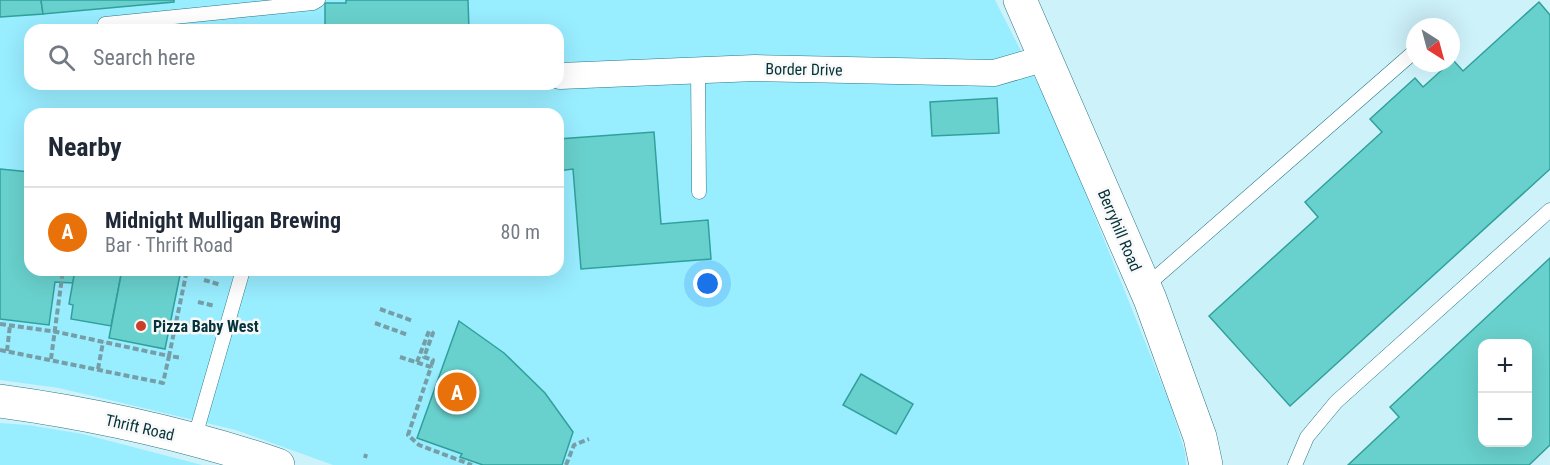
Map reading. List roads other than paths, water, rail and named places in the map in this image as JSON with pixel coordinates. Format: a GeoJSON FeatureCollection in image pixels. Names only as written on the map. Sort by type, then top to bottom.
{"type":"FeatureCollection","features":[{"type":"Feature","properties":{"kind":"street","name":"Berryhill Road"},"geometry":{"type":"LineString","coordinates":[[1020,0],[1145,287],[1200,437],[1206,465]]}},
{"type":"Feature","properties":{"kind":"street","name":"Border Drive"},"geometry":{"type":"LineString","coordinates":[[564,76],[755,68],[994,73],[1046,58]]}},
{"type":"Feature","properties":{"kind":"street","name":"Thrift Road"},"geometry":{"type":"LineString","coordinates":[[0,401],[67,410],[156,429],[278,465]]}},
{"type":"Feature","properties":{"kind":"lane"},"geometry":{"type":"LineString","coordinates":[[105,24],[313,3],[318,0]]}},
{"type":"Feature","properties":{"kind":"lane"},"geometry":{"type":"LineString","coordinates":[[1145,287],[1406,59]]}},
{"type":"Feature","properties":{"kind":"lane"},"geometry":{"type":"LineString","coordinates":[[698,70],[699,192]]}},
{"type":"Feature","properties":{"kind":"lane"},"geometry":{"type":"LineString","coordinates":[[1295,465],[1307,437],[1336,402],[1550,210]]}},
{"type":"Feature","properties":{"kind":"lane"},"geometry":{"type":"LineString","coordinates":[[194,440],[241,276]]}},
{"type":"Feature","properties":{"kind":"place","name":"Pizza Baby West"},"geometry":{"type":"Point","coordinates":[141,326]}},
{"type":"Feature","properties":{"kind":"place","name":"Midnight Mulligan Brewing"},"geometry":{"type":"Point","coordinates":[457,392]}}]}
